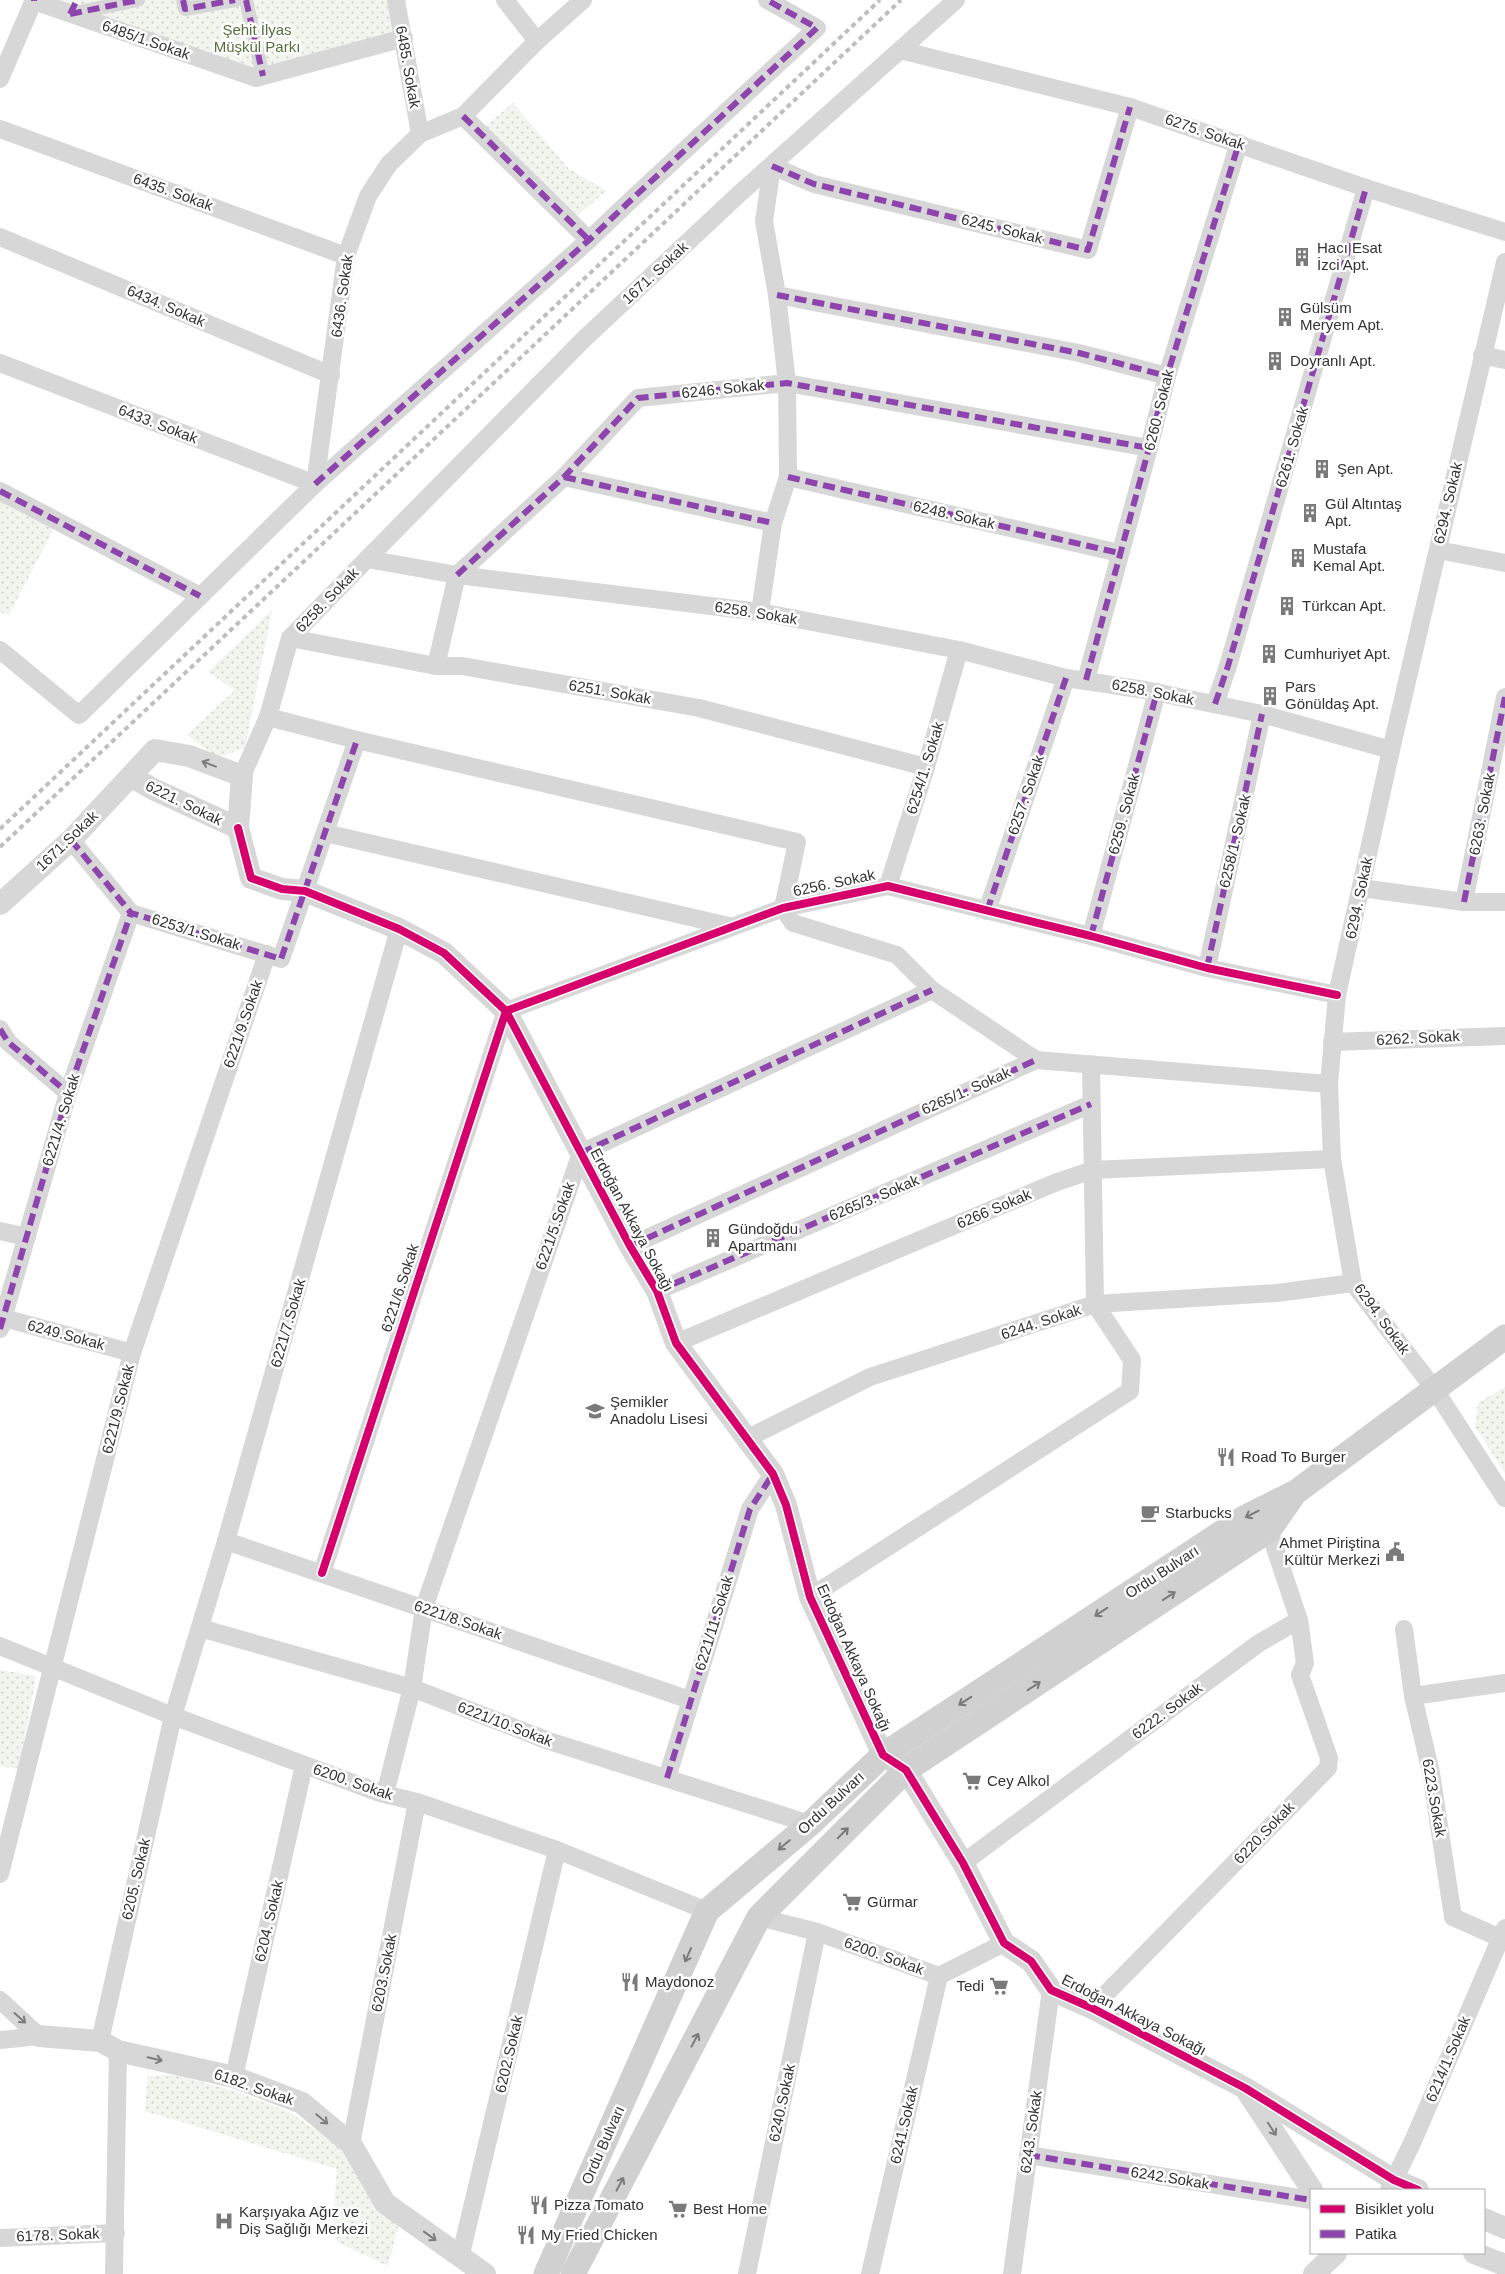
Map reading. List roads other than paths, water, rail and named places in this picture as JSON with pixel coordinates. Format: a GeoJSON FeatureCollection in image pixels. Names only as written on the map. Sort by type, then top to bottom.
{"type":"FeatureCollection","features":[{"type":"Feature","properties":{"kind":"main road","name":"Ordu Bulvarı"},"geometry":{"type":"LineString","coordinates":[[546,2274],[707,1911],[810,1824],[883,1755],[1244,1518],[1296,1492],[1505,1337]]}},
{"type":"Feature","properties":{"kind":"main road","name":"Ordu Bulvarı"},"geometry":{"type":"LineString","coordinates":[[573,2274],[759,1917],[906,1770],[1269,1530],[1296,1492]]}},
{"type":"Feature","properties":{"kind":"street"},"geometry":{"type":"LineString","coordinates":[[0,79],[34,0]]}},
{"type":"Feature","properties":{"kind":"street","name":"6485/1.Sokak"},"geometry":{"type":"LineString","coordinates":[[34,0],[74,7],[256,78],[404,38]]}},
{"type":"Feature","properties":{"kind":"street"},"geometry":{"type":"LineString","coordinates":[[74,7],[138,0]]}},
{"type":"Feature","properties":{"kind":"street"},"geometry":{"type":"LineString","coordinates":[[183,0],[185,9],[235,0]]}},
{"type":"Feature","properties":{"kind":"street"},"geometry":{"type":"LineString","coordinates":[[246,0],[263,76]]}},
{"type":"Feature","properties":{"kind":"street","name":"6485. Sokak"},"geometry":{"type":"LineString","coordinates":[[396,0],[420,134]]}},
{"type":"Feature","properties":{"kind":"street"},"geometry":{"type":"LineString","coordinates":[[505,0],[537,41]]}},
{"type":"Feature","properties":{"kind":"street","name":"6436. Sokak"},"geometry":{"type":"LineString","coordinates":[[315,484],[346,256],[368,196],[389,164],[420,134],[463,116],[537,41],[583,0]]}},
{"type":"Feature","properties":{"kind":"street"},"geometry":{"type":"LineString","coordinates":[[0,650],[79,715],[315,484],[589,240],[817,28],[767,0]]}},
{"type":"Feature","properties":{"kind":"street","name":"1671. Sokak"},"geometry":{"type":"LineString","coordinates":[[367,559],[584,339],[956,0]]}},
{"type":"Feature","properties":{"kind":"street","name":"6275. Sokak"},"geometry":{"type":"LineString","coordinates":[[900,50],[1130,107],[1366,188],[1505,232]]}},
{"type":"Feature","properties":{"kind":"street","name":"6245. Sokak"},"geometry":{"type":"LineString","coordinates":[[772,166],[814,184],[1088,250],[1130,107]]}},
{"type":"Feature","properties":{"kind":"street"},"geometry":{"type":"LineString","coordinates":[[463,116],[589,240]]}},
{"type":"Feature","properties":{"kind":"street","name":"6435. Sokak"},"geometry":{"type":"LineString","coordinates":[[0,129],[346,256]]}},
{"type":"Feature","properties":{"kind":"street","name":"6260. Sokak"},"geometry":{"type":"LineString","coordinates":[[1086,680],[1119,553],[1150,448],[1167,376],[1239,143]]}},
{"type":"Feature","properties":{"kind":"street"},"geometry":{"type":"LineString","coordinates":[[760,612],[773,523],[788,477],[787,383],[777,295],[764,221],[772,166]]}},
{"type":"Feature","properties":{"kind":"street","name":"6261. Sokak"},"geometry":{"type":"LineString","coordinates":[[1215,704],[1228,666],[1366,188]]}},
{"type":"Feature","properties":{"kind":"street","name":"6434. Sokak"},"geometry":{"type":"LineString","coordinates":[[0,237],[331,375]]}},
{"type":"Feature","properties":{"kind":"street","name":"6294. Sokak"},"geometry":{"type":"LineString","coordinates":[[1505,262],[1390,750],[1337,995],[1329,1084],[1332,1159],[1353,1283],[1435,1390],[1505,1498]]}},
{"type":"Feature","properties":{"kind":"street"},"geometry":{"type":"LineString","coordinates":[[777,295],[1078,353],[1167,376]]}},
{"type":"Feature","properties":{"kind":"street"},"geometry":{"type":"LineString","coordinates":[[1482,354],[1505,360]]}},
{"type":"Feature","properties":{"kind":"street","name":"6433. Sokak"},"geometry":{"type":"LineString","coordinates":[[0,364],[315,484]]}},
{"type":"Feature","properties":{"kind":"street","name":"6246. Sokak"},"geometry":{"type":"LineString","coordinates":[[457,575],[564,477],[638,398],[787,383],[1150,448]]}},
{"type":"Feature","properties":{"kind":"street"},"geometry":{"type":"LineString","coordinates":[[564,477],[773,523]]}},
{"type":"Feature","properties":{"kind":"street","name":"6248. Sokak"},"geometry":{"type":"LineString","coordinates":[[788,477],[1119,553]]}},
{"type":"Feature","properties":{"kind":"street"},"geometry":{"type":"LineString","coordinates":[[0,491],[200,596]]}},
{"type":"Feature","properties":{"kind":"street"},"geometry":{"type":"LineString","coordinates":[[1438,550],[1505,563]]}},
{"type":"Feature","properties":{"kind":"street","name":"6258. Sokak"},"geometry":{"type":"LineString","coordinates":[[242,776],[268,717],[290,638],[367,559],[457,575],[760,612],[959,650],[1066,678],[1157,692],[1262,714],[1390,750]]}},
{"type":"Feature","properties":{"kind":"street"},"geometry":{"type":"LineString","coordinates":[[436,666],[457,575]]}},
{"type":"Feature","properties":{"kind":"street","name":"6251. Sokak"},"geometry":{"type":"LineString","coordinates":[[290,638],[436,666],[462,666],[699,708],[926,767]]}},
{"type":"Feature","properties":{"kind":"street","name":"6254/1. Sokak"},"geometry":{"type":"LineString","coordinates":[[888,886],[926,767],[959,650]]}},
{"type":"Feature","properties":{"kind":"street","name":"6257. Sokak"},"geometry":{"type":"LineString","coordinates":[[987,911],[1066,678]]}},
{"type":"Feature","properties":{"kind":"street","name":"6259. Sokak"},"geometry":{"type":"LineString","coordinates":[[1091,936],[1157,692]]}},
{"type":"Feature","properties":{"kind":"street","name":"6263. Sokak"},"geometry":{"type":"LineString","coordinates":[[1464,902],[1505,697]]}},
{"type":"Feature","properties":{"kind":"street","name":"6258/1. Sokak"},"geometry":{"type":"LineString","coordinates":[[1207,968],[1262,714]]}},
{"type":"Feature","properties":{"kind":"street"},"geometry":{"type":"LineString","coordinates":[[268,717],[357,740],[797,842],[783,908],[793,922],[897,955],[932,990],[1036,1060]]}},
{"type":"Feature","properties":{"kind":"street"},"geometry":{"type":"LineString","coordinates":[[306,891],[357,740]]}},
{"type":"Feature","properties":{"kind":"street","name":"6221. Sokak"},"geometry":{"type":"LineString","coordinates":[[155,750],[189,756],[242,776],[238,828],[153,789],[132,777],[155,750]]}},
{"type":"Feature","properties":{"kind":"street","name":"1671.Sokak"},"geometry":{"type":"LineString","coordinates":[[0,904],[71,840],[132,777]]}},
{"type":"Feature","properties":{"kind":"street","name":"Erdoğan Akkaya Sokağı"},"geometry":{"type":"LineString","coordinates":[[238,828],[251,878],[282,889],[306,891],[399,929],[444,953],[506,1011],[630,1246],[657,1291],[676,1343],[773,1474],[786,1505],[810,1597],[883,1755],[906,1770],[963,1863],[1004,1943],[1031,1961],[1051,1990],[1092,2008],[1245,2088],[1392,2185],[1413,2189]]}},
{"type":"Feature","properties":{"kind":"street"},"geometry":{"type":"LineString","coordinates":[[326,833],[731,926]]}},
{"type":"Feature","properties":{"kind":"street","name":"6253/1.Sokak"},"geometry":{"type":"LineString","coordinates":[[71,840],[131,913],[281,959],[306,891]]}},
{"type":"Feature","properties":{"kind":"street","name":"6256. Sokak"},"geometry":{"type":"LineString","coordinates":[[506,1011],[783,908],[888,886],[1091,936],[1207,968],[1337,995]]}},
{"type":"Feature","properties":{"kind":"street"},"geometry":{"type":"LineString","coordinates":[[1361,888],[1464,902],[1505,902]]}},
{"type":"Feature","properties":{"kind":"street","name":"6221/4. Sokak"},"geometry":{"type":"LineString","coordinates":[[1,1322],[68,1093],[131,913]]}},
{"type":"Feature","properties":{"kind":"street","name":"6221/7.Sokak"},"geometry":{"type":"LineString","coordinates":[[173,1716],[226,1541],[399,929]]}},
{"type":"Feature","properties":{"kind":"street","name":"6221/9.Sokak"},"geometry":{"type":"LineString","coordinates":[[0,1874],[54,1667],[132,1353],[266,954]]}},
{"type":"Feature","properties":{"kind":"street"},"geometry":{"type":"LineString","coordinates":[[581,1153],[932,990]]}},
{"type":"Feature","properties":{"kind":"street","name":"6221/6.Sokak"},"geometry":{"type":"LineString","coordinates":[[322,1573],[506,1011]]}},
{"type":"Feature","properties":{"kind":"street","name":"6262. Sokak"},"geometry":{"type":"LineString","coordinates":[[1332,1042],[1505,1036]]}},
{"type":"Feature","properties":{"kind":"street"},"geometry":{"type":"LineString","coordinates":[[3,1040],[68,1093]]}},
{"type":"Feature","properties":{"kind":"street","name":"6265/1. Sokak"},"geometry":{"type":"LineString","coordinates":[[630,1246],[1036,1060],[1329,1084]]}},
{"type":"Feature","properties":{"kind":"street"},"geometry":{"type":"LineString","coordinates":[[810,1597],[1130,1391],[1132,1360],[1095,1304],[1091,1064]]}},
{"type":"Feature","properties":{"kind":"street","name":"6265/3. Sokak"},"geometry":{"type":"LineString","coordinates":[[657,1291],[1091,1104]]}},
{"type":"Feature","properties":{"kind":"street","name":"6221/5.Sokak"},"geometry":{"type":"LineString","coordinates":[[385,1794],[412,1688],[424,1608],[581,1153]]}},
{"type":"Feature","properties":{"kind":"street","name":"6266 Sokak"},"geometry":{"type":"LineString","coordinates":[[676,1343],[1057,1182],[1092,1170],[1332,1159]]}},
{"type":"Feature","properties":{"kind":"street"},"geometry":{"type":"LineString","coordinates":[[0,1231],[27,1237]]}},
{"type":"Feature","properties":{"kind":"street","name":"6244. Sokak"},"geometry":{"type":"LineString","coordinates":[[748,1438],[870,1377],[1095,1304],[1277,1293],[1353,1283]]}},
{"type":"Feature","properties":{"kind":"street","name":"6249.Sokak"},"geometry":{"type":"LineString","coordinates":[[1,1322],[132,1353]]}},
{"type":"Feature","properties":{"kind":"street","name":"6221/11.Sokak"},"geometry":{"type":"LineString","coordinates":[[667,1778],[750,1508],[773,1474]]}},
{"type":"Feature","properties":{"kind":"street"},"geometry":{"type":"LineString","coordinates":[[1269,1530],[1299,1620]]}},
{"type":"Feature","properties":{"kind":"street","name":"6221/8.Sokak"},"geometry":{"type":"LineString","coordinates":[[226,1541],[690,1700]]}},
{"type":"Feature","properties":{"kind":"street","name":"6222. Sokak"},"geometry":{"type":"LineString","coordinates":[[963,1863],[1259,1643],[1299,1620]]}},
{"type":"Feature","properties":{"kind":"street","name":"6220.Sokak"},"geometry":{"type":"LineString","coordinates":[[1092,2008],[1328,1768],[1329,1758],[1300,1675],[1305,1663],[1299,1620]]}},
{"type":"Feature","properties":{"kind":"street","name":"6221/10.Sokak"},"geometry":{"type":"LineString","coordinates":[[200,1628],[412,1688],[549,1741],[810,1824]]}},
{"type":"Feature","properties":{"kind":"street","name":"6223.Sokak"},"geometry":{"type":"LineString","coordinates":[[1404,1630],[1414,1696],[1431,1773],[1453,1917],[1503,1933]]}},
{"type":"Feature","properties":{"kind":"street","name":"6200. Sokak"},"geometry":{"type":"LineString","coordinates":[[0,1646],[173,1716],[385,1794],[417,1802],[557,1850],[707,1911]]}},
{"type":"Feature","properties":{"kind":"street"},"geometry":{"type":"LineString","coordinates":[[1414,1696],[1505,1683]]}},
{"type":"Feature","properties":{"kind":"street","name":"6205. Sokak"},"geometry":{"type":"LineString","coordinates":[[114,2274],[116,2233],[109,2046],[173,1716]]}},
{"type":"Feature","properties":{"kind":"street","name":"6204. Sokak"},"geometry":{"type":"LineString","coordinates":[[234,2077],[304,1765]]}},
{"type":"Feature","properties":{"kind":"street","name":"6203.Sokak"},"geometry":{"type":"LineString","coordinates":[[351,2144],[417,1802]]}},
{"type":"Feature","properties":{"kind":"street","name":"6202.Sokak"},"geometry":{"type":"LineString","coordinates":[[460,2258],[557,1850]]}},
{"type":"Feature","properties":{"kind":"street","name":"6200. Sokak"},"geometry":{"type":"LineString","coordinates":[[759,1917],[817,1932],[939,1976],[1004,1943]]}},
{"type":"Feature","properties":{"kind":"street","name":"6240.Sokak"},"geometry":{"type":"LineString","coordinates":[[747,2274],[817,1932]]}},
{"type":"Feature","properties":{"kind":"street","name":"6214/1.Sokak"},"geometry":{"type":"LineString","coordinates":[[1392,2185],[1414,2141],[1503,1933]]}},
{"type":"Feature","properties":{"kind":"street","name":"6241.Sokak"},"geometry":{"type":"LineString","coordinates":[[870,2274],[939,1976]]}},
{"type":"Feature","properties":{"kind":"street","name":"6243. Sokak"},"geometry":{"type":"LineString","coordinates":[[1012,2274],[1051,1990]]}},
{"type":"Feature","properties":{"kind":"street"},"geometry":{"type":"LineString","coordinates":[[0,2000],[39,2036]]}},
{"type":"Feature","properties":{"kind":"street"},"geometry":{"type":"LineString","coordinates":[[0,2040],[39,2036]]}},
{"type":"Feature","properties":{"kind":"street","name":"6182. Sokak"},"geometry":{"type":"LineString","coordinates":[[39,2036],[109,2046],[234,2077],[302,2103],[351,2144],[385,2203],[485,2274]]}},
{"type":"Feature","properties":{"kind":"street","name":"Erdoğan Akkaya Sokağı"},"geometry":{"type":"LineString","coordinates":[[1245,2088],[1311,2189]]}},
{"type":"Feature","properties":{"kind":"street","name":"6242.Sokak"},"geometry":{"type":"LineString","coordinates":[[1028,2155],[1310,2200]]}},
{"type":"Feature","properties":{"kind":"street"},"geometry":{"type":"LineString","coordinates":[[1485,2219],[1505,2228]]}},
{"type":"Feature","properties":{"kind":"street","name":"6178. Sokak"},"geometry":{"type":"LineString","coordinates":[[0,2238],[116,2233]]}},
{"type":"Feature","properties":{"kind":"street"},"geometry":{"type":"LineString","coordinates":[[1314,2274],[1335,2254]]}},
{"type":"Feature","properties":{"kind":"street"},"geometry":{"type":"LineString","coordinates":[[1478,2254],[1503,2260]]}},
{"type":"Feature","properties":{"kind":"railway"},"geometry":{"type":"LineString","coordinates":[[0,829],[880,0]]}},
{"type":"Feature","properties":{"kind":"railway"},"geometry":{"type":"LineString","coordinates":[[0,847],[901,0]]}},
{"type":"Feature","properties":{"kind":"place","name":"Hacı Esat İzci Apt."},"geometry":{"type":"Point","coordinates":[1302,257]}},
{"type":"Feature","properties":{"kind":"place","name":"Gülsüm Meryem Apt."},"geometry":{"type":"Point","coordinates":[1285,317]}},
{"type":"Feature","properties":{"kind":"place","name":"Doyranlı Apt."},"geometry":{"type":"Point","coordinates":[1275,361]}},
{"type":"Feature","properties":{"kind":"place","name":"Şen Apt."},"geometry":{"type":"Point","coordinates":[1322,469]}},
{"type":"Feature","properties":{"kind":"place","name":"Gül Altıntaş Apt."},"geometry":{"type":"Point","coordinates":[1310,513]}},
{"type":"Feature","properties":{"kind":"place","name":"Mustafa Kemal Apt."},"geometry":{"type":"Point","coordinates":[1298,558]}},
{"type":"Feature","properties":{"kind":"place","name":"Türkcan Apt."},"geometry":{"type":"Point","coordinates":[1287,606]}},
{"type":"Feature","properties":{"kind":"place","name":"Cumhuriyet Apt."},"geometry":{"type":"Point","coordinates":[1269,654]}},
{"type":"Feature","properties":{"kind":"place","name":"Pars Gönüldaş Apt."},"geometry":{"type":"Point","coordinates":[1270,696]}},
{"type":"Feature","properties":{"kind":"place","name":"Gündoğdu Apartmanı"},"geometry":{"type":"Point","coordinates":[713,1238]}},
{"type":"Feature","properties":{"kind":"place","name":"Şemikler Anadolu Lisesi"},"geometry":{"type":"Point","coordinates":[595,1411]}},
{"type":"Feature","properties":{"kind":"place","name":"Road To Burger"},"geometry":{"type":"Point","coordinates":[1226,1457]}},
{"type":"Feature","properties":{"kind":"place","name":"Starbucks"},"geometry":{"type":"Point","coordinates":[1150,1513]}},
{"type":"Feature","properties":{"kind":"place","name":"Ahmet Piriştina Kültür Merkezi"},"geometry":{"type":"Point","coordinates":[1395,1552]}},
{"type":"Feature","properties":{"kind":"place","name":"Cey Alkol"},"geometry":{"type":"Point","coordinates":[972,1781]}},
{"type":"Feature","properties":{"kind":"place","name":"Gürmar"},"geometry":{"type":"Point","coordinates":[852,1902]}},
{"type":"Feature","properties":{"kind":"place","name":"Maydonoz"},"geometry":{"type":"Point","coordinates":[630,1982]}},
{"type":"Feature","properties":{"kind":"place","name":"Tedi"},"geometry":{"type":"Point","coordinates":[999,1986]}},
{"type":"Feature","properties":{"kind":"place","name":"Pizza Tomato"},"geometry":{"type":"Point","coordinates":[539,2205]}},
{"type":"Feature","properties":{"kind":"place","name":"Best Home"},"geometry":{"type":"Point","coordinates":[678,2209]}},
{"type":"Feature","properties":{"kind":"place","name":"Karşıyaka Ağız ve Diş Sağlığı Merkezi"},"geometry":{"type":"Point","coordinates":[224,2221]}},
{"type":"Feature","properties":{"kind":"place","name":"My Fried Chicken"},"geometry":{"type":"Point","coordinates":[526,2235]}},
{"type":"Feature","properties":{"kind":"park label","name":"Şehit İlyas Müşkül Parkı"},"geometry":{"type":"Point","coordinates":[257,38]}}]}
